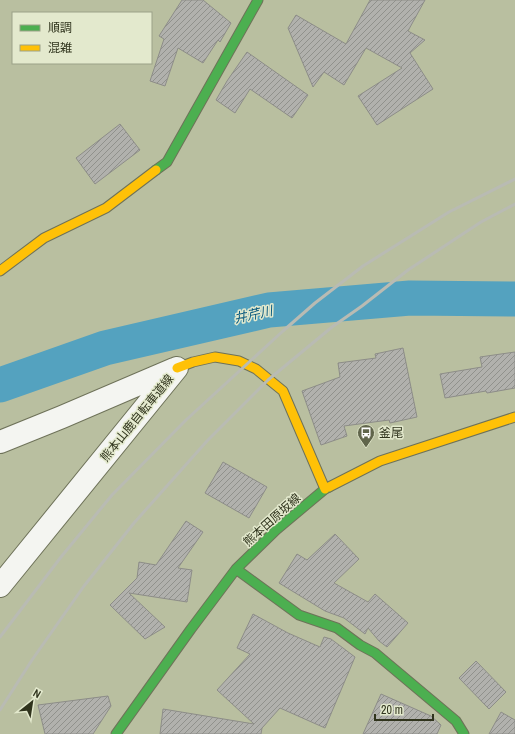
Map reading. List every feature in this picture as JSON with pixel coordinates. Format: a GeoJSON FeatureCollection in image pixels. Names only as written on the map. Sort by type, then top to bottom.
{"type":"FeatureCollection","features":[{"type":"Feature","properties":{"kind":"main road"},"geometry":{"type":"LineString","coordinates":[[0,271],[44,238],[106,208],[167,162],[258,0]]}},
{"type":"Feature","properties":{"kind":"main road","name":"熊本山鹿自転車道線"},"geometry":{"type":"LineString","coordinates":[[177,368],[203,359],[214,357],[239,361],[256,369],[283,391],[325,489]]}},
{"type":"Feature","properties":{"kind":"main road","name":"熊本田原坂線"},"geometry":{"type":"LineString","coordinates":[[116,734],[236,569],[276,530],[325,489],[380,461],[515,417]]}},
{"type":"Feature","properties":{"kind":"main road"},"geometry":{"type":"LineString","coordinates":[[236,569],[299,615],[337,628],[360,645],[375,653],[456,721],[464,734]]}},
{"type":"Feature","properties":{"kind":"street"},"geometry":{"type":"LineString","coordinates":[[0,442],[177,368]]}},
{"type":"Feature","properties":{"kind":"street","name":"熊本山鹿自転車道線"},"geometry":{"type":"LineString","coordinates":[[0,586],[177,368]]}},
{"type":"Feature","properties":{"kind":"building"},"geometry":{"type":"Polygon","coordinates":[[[182,0],[203,0],[231,23],[220,42],[218,40],[203,63],[178,48],[165,86],[150,81],[164,39],[159,36],[182,0]]]}},
{"type":"Feature","properties":{"kind":"building"},"geometry":{"type":"Polygon","coordinates":[[[370,0],[425,0],[408,31],[425,40],[410,53],[433,89],[377,125],[358,96],[402,68],[366,48],[344,85],[324,72],[313,87],[288,28],[296,15],[346,44],[370,0]]]}},
{"type":"Feature","properties":{"kind":"building"},"geometry":{"type":"Polygon","coordinates":[[[247,52],[308,95],[292,118],[250,89],[235,113],[216,100],[247,52]]]}},
{"type":"Feature","properties":{"kind":"building"},"geometry":{"type":"Polygon","coordinates":[[[120,124],[140,150],[95,184],[76,158],[120,124]]]}},
{"type":"Feature","properties":{"kind":"building"},"geometry":{"type":"Polygon","coordinates":[[[403,348],[417,417],[390,423],[389,420],[344,426],[347,436],[321,445],[302,391],[340,377],[338,363],[376,358],[375,354],[403,348]]]}},
{"type":"Feature","properties":{"kind":"building"},"geometry":{"type":"Polygon","coordinates":[[[515,352],[515,388],[445,398],[440,374],[482,367],[480,357],[515,352]]]}},
{"type":"Feature","properties":{"kind":"building"},"geometry":{"type":"Polygon","coordinates":[[[223,462],[267,487],[249,518],[205,493],[223,462]]]}},
{"type":"Feature","properties":{"kind":"building"},"geometry":{"type":"Polygon","coordinates":[[[186,521],[203,532],[178,568],[192,570],[187,602],[129,593],[165,627],[145,639],[110,605],[137,578],[139,562],[156,565],[186,521]]]}},
{"type":"Feature","properties":{"kind":"building"},"geometry":{"type":"Polygon","coordinates":[[[335,534],[359,559],[334,583],[368,602],[375,594],[408,623],[387,647],[379,641],[368,628],[365,634],[344,618],[325,611],[279,583],[297,554],[307,560],[335,534]]]}},
{"type":"Feature","properties":{"kind":"building"},"geometry":{"type":"Polygon","coordinates":[[[253,614],[288,633],[320,647],[324,637],[331,639],[355,657],[325,728],[280,708],[262,728],[261,734],[160,734],[163,709],[254,724],[217,690],[250,654],[237,648],[253,614]]]}},
{"type":"Feature","properties":{"kind":"building"},"geometry":{"type":"Polygon","coordinates":[[[476,661],[506,692],[489,709],[459,678],[476,661]]]}},
{"type":"Feature","properties":{"kind":"building"},"geometry":{"type":"Polygon","coordinates":[[[381,694],[431,716],[441,725],[437,734],[363,734],[381,694]]]}},
{"type":"Feature","properties":{"kind":"building"},"geometry":{"type":"Polygon","coordinates":[[[108,696],[111,706],[93,734],[45,734],[38,705],[108,696]]]}},
{"type":"Feature","properties":{"kind":"building"},"geometry":{"type":"Polygon","coordinates":[[[501,712],[515,720],[515,734],[489,734],[501,712]]]}},
{"type":"Feature","properties":{"kind":"waterway","name":"井芹川"},"geometry":{"type":"LineString","coordinates":[[0,385],[105,348],[269,310],[410,298],[515,299]]}},
{"type":"Feature","properties":{"kind":"railway"},"geometry":{"type":"LineString","coordinates":[[0,637],[61,557],[112,495],[186,420],[283,331],[315,303],[363,266],[449,212],[515,179]]}},
{"type":"Feature","properties":{"kind":"railway"},"geometry":{"type":"LineString","coordinates":[[0,710],[32,660],[84,586],[134,523],[207,441],[268,380],[332,327],[408,270],[481,222],[515,204]]}},
{"type":"Feature","properties":{"kind":"traffic: fast"},"geometry":{"type":"LineString","coordinates":[[156,170],[167,162],[258,0]]}},
{"type":"Feature","properties":{"kind":"traffic: fast"},"geometry":{"type":"LineString","coordinates":[[116,734],[236,569],[276,530],[329,487]]}},
{"type":"Feature","properties":{"kind":"traffic: fast"},"geometry":{"type":"LineString","coordinates":[[236,569],[299,615],[337,628],[360,645],[375,653],[456,721],[464,734]]}},
{"type":"Feature","properties":{"kind":"traffic: slow"},"geometry":{"type":"LineString","coordinates":[[0,271],[44,238],[106,208],[156,170]]}},
{"type":"Feature","properties":{"kind":"traffic: slow"},"geometry":{"type":"LineString","coordinates":[[177,368],[193,362],[215,357],[239,361],[256,369],[283,391],[325,489]]}},
{"type":"Feature","properties":{"kind":"traffic: slow"},"geometry":{"type":"LineString","coordinates":[[329,487],[380,461],[515,417]]}},
{"type":"Feature","properties":{"kind":"place","name":"釜尾"},"geometry":{"type":"Point","coordinates":[366,448]}}]}
